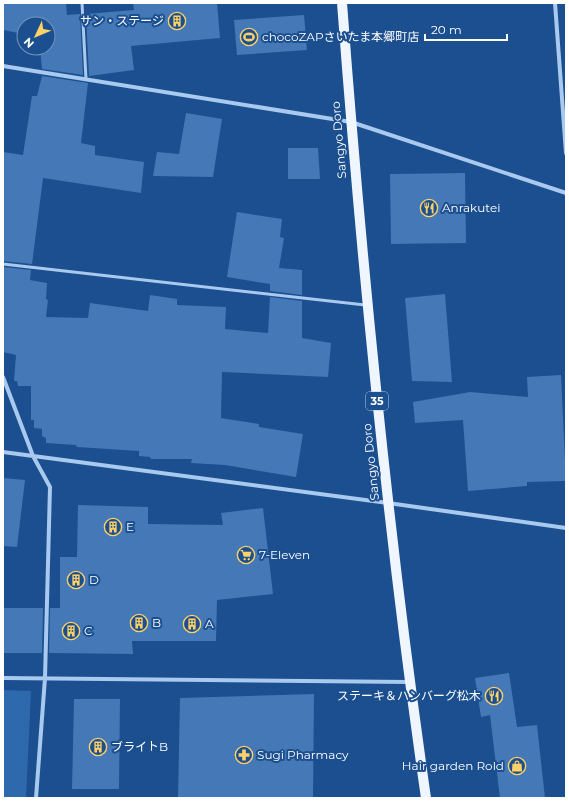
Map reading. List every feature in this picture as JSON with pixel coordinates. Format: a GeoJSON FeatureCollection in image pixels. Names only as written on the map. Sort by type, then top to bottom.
{"type":"FeatureCollection","features":[{"type":"Feature","properties":{"kind":"main road","name":"Sangyo Doro"},"geometry":{"type":"LineString","coordinates":[[342,3],[367,305],[409,682],[426,798]]}},
{"type":"Feature","properties":{"kind":"street"},"geometry":{"type":"LineString","coordinates":[[555,3],[566,153]]}},
{"type":"Feature","properties":{"kind":"street"},"geometry":{"type":"LineString","coordinates":[[3,66],[351,122],[566,192]]}},
{"type":"Feature","properties":{"kind":"street"},"geometry":{"type":"LineString","coordinates":[[3,377],[33,456],[50,487],[45,678],[36,798]]}},
{"type":"Feature","properties":{"kind":"street"},"geometry":{"type":"LineString","coordinates":[[3,452],[566,528]]}},
{"type":"Feature","properties":{"kind":"street"},"geometry":{"type":"LineString","coordinates":[[3,678],[409,682]]}},
{"type":"Feature","properties":{"kind":"lane"},"geometry":{"type":"LineString","coordinates":[[82,3],[86,79]]}},
{"type":"Feature","properties":{"kind":"lane"},"geometry":{"type":"LineString","coordinates":[[3,264],[367,305]]}},
{"type":"Feature","properties":{"kind":"shaded area"},"geometry":{"type":"Polygon","coordinates":[[[3,690],[31,691],[26,798],[3,798],[3,690]]]}},
{"type":"Feature","properties":{"kind":"building"},"geometry":{"type":"Polygon","coordinates":[[[3,3],[66,3],[67,15],[80,14],[83,75],[42,69],[41,56],[56,56],[56,16],[16,16],[16,32],[3,30],[3,3]]]}},
{"type":"Feature","properties":{"kind":"building"},"geometry":{"type":"Polygon","coordinates":[[[133,3],[217,3],[220,38],[131,46],[134,70],[89,76],[86,14],[134,10],[133,3]]]}},
{"type":"Feature","properties":{"kind":"building"},"geometry":{"type":"Polygon","coordinates":[[[304,15],[307,50],[237,55],[234,20],[304,15]]]}},
{"type":"Feature","properties":{"kind":"building"},"geometry":{"type":"Polygon","coordinates":[[[42,76],[88,83],[81,143],[95,146],[95,155],[144,162],[141,193],[43,178],[32,264],[3,261],[3,152],[23,155],[32,96],[37,96],[42,76]]]}},
{"type":"Feature","properties":{"kind":"building"},"geometry":{"type":"Polygon","coordinates":[[[186,113],[222,119],[213,177],[153,176],[157,152],[179,154],[186,113]]]}},
{"type":"Feature","properties":{"kind":"building"},"geometry":{"type":"Polygon","coordinates":[[[288,148],[318,148],[320,179],[288,179],[288,148]]]}},
{"type":"Feature","properties":{"kind":"building"},"geometry":{"type":"Polygon","coordinates":[[[465,173],[466,243],[391,244],[390,174],[465,173]]]}},
{"type":"Feature","properties":{"kind":"building"},"geometry":{"type":"Polygon","coordinates":[[[237,212],[282,219],[280,237],[284,238],[279,268],[302,270],[302,295],[270,291],[270,284],[227,277],[237,212]]]}},
{"type":"Feature","properties":{"kind":"building"},"geometry":{"type":"Polygon","coordinates":[[[3,267],[31,270],[30,280],[47,283],[46,299],[48,300],[46,317],[88,318],[90,303],[148,311],[150,295],[177,299],[177,305],[226,307],[225,329],[268,333],[270,297],[302,301],[302,338],[331,343],[328,377],[222,372],[221,418],[259,424],[259,427],[303,434],[296,477],[225,465],[191,463],[192,459],[151,459],[150,457],[139,456],[139,451],[77,447],[76,445],[46,443],[46,438],[42,436],[42,429],[34,428],[34,420],[31,420],[31,386],[18,386],[17,381],[14,381],[16,355],[3,352],[3,267]]]}},
{"type":"Feature","properties":{"kind":"building"},"geometry":{"type":"Polygon","coordinates":[[[445,294],[452,382],[412,381],[405,298],[445,294]]]}},
{"type":"Feature","properties":{"kind":"building"},"geometry":{"type":"Polygon","coordinates":[[[561,375],[566,481],[527,482],[527,486],[468,491],[463,420],[415,423],[413,402],[470,392],[528,397],[527,377],[561,375]]]}},
{"type":"Feature","properties":{"kind":"building"},"geometry":{"type":"Polygon","coordinates":[[[3,478],[25,480],[17,547],[3,546],[3,478]]]}},
{"type":"Feature","properties":{"kind":"building"},"geometry":{"type":"Polygon","coordinates":[[[78,505],[148,507],[148,524],[223,525],[221,513],[263,508],[273,594],[217,600],[216,641],[132,641],[133,654],[49,653],[50,608],[60,608],[60,557],[77,557],[78,505]]]}},
{"type":"Feature","properties":{"kind":"building"},"geometry":{"type":"Polygon","coordinates":[[[3,608],[43,608],[42,653],[3,653],[3,608]]]}},
{"type":"Feature","properties":{"kind":"building"},"geometry":{"type":"Polygon","coordinates":[[[509,673],[517,727],[537,725],[545,798],[500,798],[490,715],[481,717],[475,678],[509,673]]]}},
{"type":"Feature","properties":{"kind":"building"},"geometry":{"type":"Polygon","coordinates":[[[314,694],[313,798],[178,798],[180,698],[314,694]]]}},
{"type":"Feature","properties":{"kind":"building","name":"ブライトB"},"geometry":{"type":"Polygon","coordinates":[[[74,699],[120,699],[119,789],[72,789],[74,699]]]}},
{"type":"Feature","properties":{"kind":"place","name":"サン・ステージ"},"geometry":{"type":"Point","coordinates":[177,21]}},
{"type":"Feature","properties":{"kind":"place","name":"chocoZAPさいたま本郷町店"},"geometry":{"type":"Point","coordinates":[249,37]}},
{"type":"Feature","properties":{"kind":"place","name":"Anrakutei"},"geometry":{"type":"Point","coordinates":[429,208]}},
{"type":"Feature","properties":{"kind":"place","name":"E"},"geometry":{"type":"Point","coordinates":[113,527]}},
{"type":"Feature","properties":{"kind":"place","name":"7-Eleven"},"geometry":{"type":"Point","coordinates":[246,555]}},
{"type":"Feature","properties":{"kind":"place","name":"D"},"geometry":{"type":"Point","coordinates":[76,580]}},
{"type":"Feature","properties":{"kind":"place","name":"B"},"geometry":{"type":"Point","coordinates":[139,623]}},
{"type":"Feature","properties":{"kind":"place","name":"A"},"geometry":{"type":"Point","coordinates":[192,624]}},
{"type":"Feature","properties":{"kind":"place","name":"C"},"geometry":{"type":"Point","coordinates":[71,631]}},
{"type":"Feature","properties":{"kind":"place","name":"ステーキ＆ハンバーグ松木"},"geometry":{"type":"Point","coordinates":[494,696]}},
{"type":"Feature","properties":{"kind":"place","name":"ブライトB"},"geometry":{"type":"Point","coordinates":[98,747]}},
{"type":"Feature","properties":{"kind":"place","name":"Sugi Pharmacy"},"geometry":{"type":"Point","coordinates":[244,755]}},
{"type":"Feature","properties":{"kind":"place","name":"Hair garden Rold"},"geometry":{"type":"Point","coordinates":[517,766]}}]}
